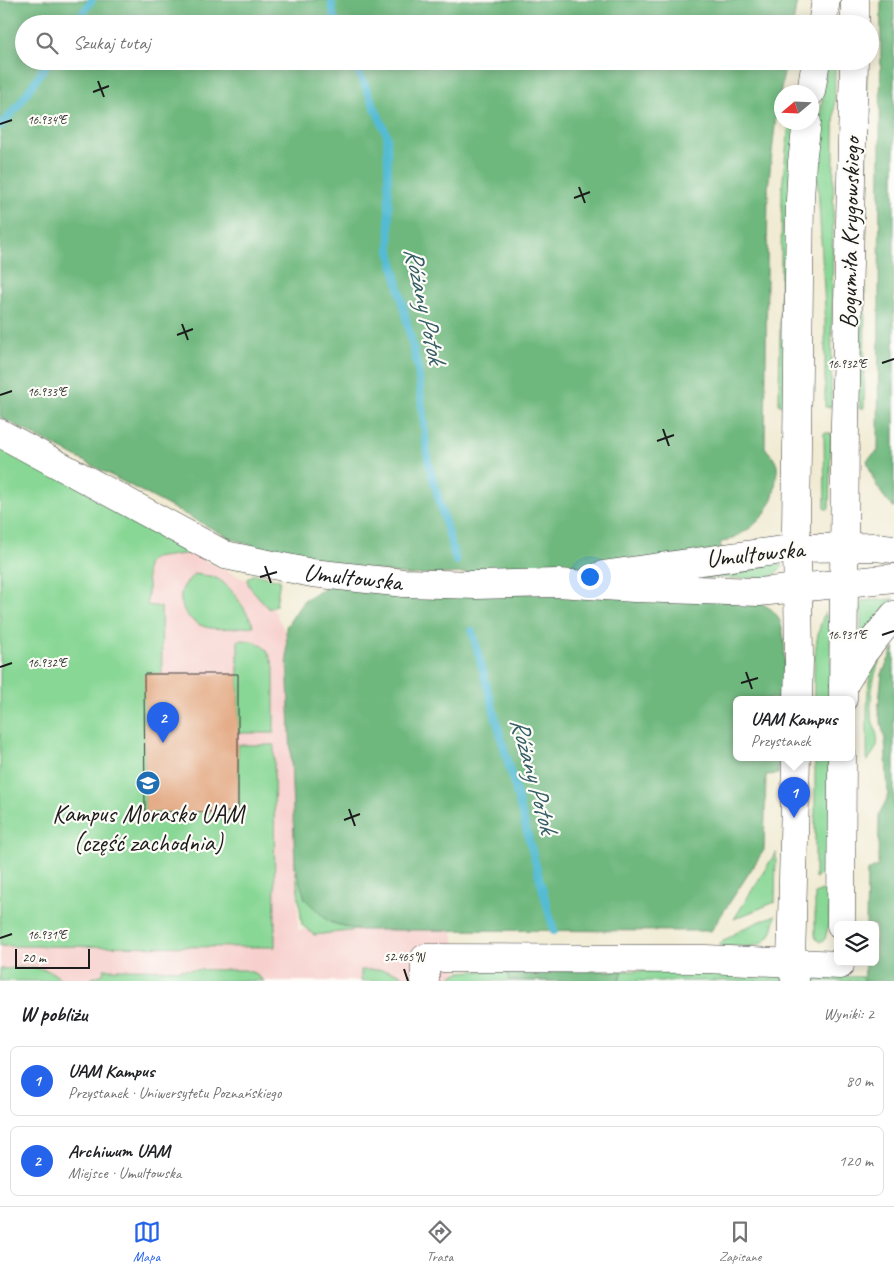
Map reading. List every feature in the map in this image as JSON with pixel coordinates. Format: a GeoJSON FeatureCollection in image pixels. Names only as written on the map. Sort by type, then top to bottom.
{"type":"FeatureCollection","features":[{"type":"Feature","properties":{"kind":"street"},"geometry":{"type":"LineString","coordinates":[[824,15],[826,0]]}},
{"type":"Feature","properties":{"kind":"street"},"geometry":{"type":"LineString","coordinates":[[855,0],[855,15]]}},
{"type":"Feature","properties":{"kind":"street"},"geometry":{"type":"LineString","coordinates":[[812,85],[815,70]]}},
{"type":"Feature","properties":{"kind":"street","name":"Bogumiła Krygowskiego"},"geometry":{"type":"LineString","coordinates":[[843,693],[844,547],[854,70]]}},
{"type":"Feature","properties":{"kind":"street","name":"Bogumiła Krygowskiego"},"geometry":{"type":"LineString","coordinates":[[798,696],[800,660],[797,548],[800,209],[802,162],[806,130]]}},
{"type":"Feature","properties":{"kind":"street","name":"Umultowska"},"geometry":{"type":"LineString","coordinates":[[0,434],[225,555],[312,573],[404,583],[476,585],[558,582],[634,588],[760,592],[894,578]]}},
{"type":"Feature","properties":{"kind":"street","name":"Umultowska"},"geometry":{"type":"LineString","coordinates":[[558,582],[631,570],[797,548],[875,547],[894,549]]}},
{"type":"Feature","properties":{"kind":"street"},"geometry":{"type":"LineString","coordinates":[[843,693],[864,652],[894,615]]}},
{"type":"Feature","properties":{"kind":"street"},"geometry":{"type":"LineString","coordinates":[[793,972],[796,761]]}},
{"type":"Feature","properties":{"kind":"street"},"geometry":{"type":"LineString","coordinates":[[841,921],[842,761]]}},
{"type":"Feature","properties":{"kind":"street"},"geometry":{"type":"LineString","coordinates":[[425,981],[425,958],[706,959],[793,972],[840,969]]}},
{"type":"Feature","properties":{"kind":"shaded area","name":"Kampus Morasko UAM (część zachodnia)"},"geometry":{"type":"Polygon","coordinates":[[[0,456],[163,541],[263,588],[292,646],[298,930],[452,921],[458,981],[0,981],[0,456]]]}},
{"type":"Feature","properties":{"kind":"green space"},"geometry":{"type":"Polygon","coordinates":[[[0,0],[797,0],[794,15],[15,15],[15,70],[784,70],[782,85],[774,85],[775,130],[768,188],[765,447],[775,461],[777,468],[771,502],[759,520],[751,527],[732,539],[720,543],[722,550],[559,570],[406,575],[269,552],[230,538],[0,417],[0,0]]]}},
{"type":"Feature","properties":{"kind":"green space"},"geometry":{"type":"Polygon","coordinates":[[[881,0],[894,0],[894,508],[877,486],[867,460],[878,451],[881,0]]]}},
{"type":"Feature","properties":{"kind":"green space"},"geometry":{"type":"Polygon","coordinates":[[[826,70],[835,70],[831,407],[825,407],[825,308],[816,151],[826,70]]]}},
{"type":"Feature","properties":{"kind":"green space"},"geometry":{"type":"Polygon","coordinates":[[[867,70],[867,70],[864,408],[859,408],[867,70]]]}},
{"type":"Feature","properties":{"kind":"green space"},"geometry":{"type":"Polygon","coordinates":[[[788,130],[795,130],[784,405],[779,405],[782,189],[788,130]]]}},
{"type":"Feature","properties":{"kind":"green space"},"geometry":{"type":"Polygon","coordinates":[[[824,433],[831,433],[829,509],[825,509],[824,433]]]}},
{"type":"Feature","properties":{"kind":"green space","name":"Kampus Morasko UAM (część zachodnia)"},"geometry":{"type":"Polygon","coordinates":[[[0,444],[193,549],[191,553],[154,558],[147,566],[147,605],[161,607],[162,674],[145,674],[145,812],[238,812],[238,745],[274,745],[275,947],[0,946],[0,444]]]}},
{"type":"Feature","properties":{"kind":"green space"},"geometry":{"type":"Polygon","coordinates":[[[776,563],[783,566],[768,578],[608,580],[776,563]]]}},
{"type":"Feature","properties":{"kind":"green space"},"geometry":{"type":"Polygon","coordinates":[[[194,574],[210,576],[224,583],[236,596],[254,626],[216,629],[205,627],[189,617],[182,607],[181,594],[184,586],[194,574]]]}},
{"type":"Feature","properties":{"kind":"green space"},"geometry":{"type":"Polygon","coordinates":[[[254,574],[280,580],[276,605],[269,609],[249,586],[247,579],[254,574]]]}},
{"type":"Feature","properties":{"kind":"green space"},"geometry":{"type":"Polygon","coordinates":[[[333,584],[761,603],[771,609],[778,617],[784,638],[785,651],[781,696],[733,696],[733,761],[779,761],[778,774],[766,775],[764,850],[711,931],[358,930],[329,922],[305,899],[295,866],[286,627],[304,600],[333,584]]]}},
{"type":"Feature","properties":{"kind":"green space"},"geometry":{"type":"Polygon","coordinates":[[[894,599],[876,619],[861,642],[861,601],[894,599]]]}},
{"type":"Feature","properties":{"kind":"green space"},"geometry":{"type":"Polygon","coordinates":[[[825,612],[830,626],[832,696],[814,696],[816,644],[825,612]]]}},
{"type":"Feature","properties":{"kind":"green space"},"geometry":{"type":"Polygon","coordinates":[[[893,636],[879,663],[873,681],[871,712],[878,742],[867,762],[867,707],[870,678],[877,654],[893,636]]]}},
{"type":"Feature","properties":{"kind":"green space"},"geometry":{"type":"Polygon","coordinates":[[[238,640],[257,643],[266,649],[272,660],[274,667],[274,733],[238,733],[238,640]]]}},
{"type":"Feature","properties":{"kind":"green space"},"geometry":{"type":"Polygon","coordinates":[[[894,648],[894,981],[864,981],[865,966],[879,966],[879,921],[866,921],[867,871],[878,866],[879,814],[888,793],[885,740],[878,710],[882,674],[894,648]]]}},
{"type":"Feature","properties":{"kind":"green space"},"geometry":{"type":"Polygon","coordinates":[[[815,761],[831,761],[830,870],[815,878],[815,761]]]}},
{"type":"Feature","properties":{"kind":"green space"},"geometry":{"type":"Polygon","coordinates":[[[776,852],[775,902],[734,919],[776,852]]]}},
{"type":"Feature","properties":{"kind":"green space"},"geometry":{"type":"Polygon","coordinates":[[[295,866],[306,899],[329,922],[358,930],[314,935],[302,925],[295,866]]]}},
{"type":"Feature","properties":{"kind":"green space"},"geometry":{"type":"Polygon","coordinates":[[[830,886],[829,924],[825,939],[820,942],[815,936],[815,894],[830,886]]]}},
{"type":"Feature","properties":{"kind":"green space"},"geometry":{"type":"Polygon","coordinates":[[[775,915],[770,936],[758,945],[741,947],[720,946],[719,944],[742,929],[775,915]]]}},
{"type":"Feature","properties":{"kind":"green space"},"geometry":{"type":"Polygon","coordinates":[[[0,969],[42,969],[56,975],[61,981],[0,981],[0,969]]]}},
{"type":"Feature","properties":{"kind":"green space"},"geometry":{"type":"Polygon","coordinates":[[[104,969],[245,970],[254,973],[264,981],[89,981],[103,974],[104,969]]]}},
{"type":"Feature","properties":{"kind":"green space"},"geometry":{"type":"Polygon","coordinates":[[[361,970],[392,971],[408,981],[361,981],[361,970]]]}},
{"type":"Feature","properties":{"kind":"green space"},"geometry":{"type":"Polygon","coordinates":[[[591,970],[865,977],[864,981],[444,981],[459,972],[591,970]]]}},
{"type":"Feature","properties":{"kind":"green space"},"geometry":{"type":"Polygon","coordinates":[[[507,971],[623,971],[619,981],[509,981],[507,971]]]}},
{"type":"Feature","properties":{"kind":"building"},"geometry":{"type":"Polygon","coordinates":[[[144,674],[238,674],[238,812],[145,812],[144,674]]]}},
{"type":"Feature","properties":{"kind":"waterway"},"geometry":{"type":"LineString","coordinates":[[81,15],[92,0]]}},
{"type":"Feature","properties":{"kind":"waterway","name":"Różany Potok"},"geometry":{"type":"LineString","coordinates":[[331,0],[334,15]]}},
{"type":"Feature","properties":{"kind":"waterway"},"geometry":{"type":"LineString","coordinates":[[0,126],[18,106],[43,70]]}},
{"type":"Feature","properties":{"kind":"waterway","name":"Różany Potok"},"geometry":{"type":"LineString","coordinates":[[358,70],[387,135],[390,251],[418,369],[428,461],[456,561]]}},
{"type":"Feature","properties":{"kind":"waterway","name":"Różany Potok"},"geometry":{"type":"LineString","coordinates":[[472,631],[554,931]]}},
{"type":"Feature","properties":{"kind":"place","name":"Archiwum UAM"},"geometry":{"type":"Point","coordinates":[163,743]}},
{"type":"Feature","properties":{"kind":"place","name":"Kampus Morasko UAM (część zachodnia)"},"geometry":{"type":"Point","coordinates":[148,783]}},
{"type":"Feature","properties":{"kind":"place","name":"UAM Kampus"},"geometry":{"type":"Point","coordinates":[794,818]}}]}
